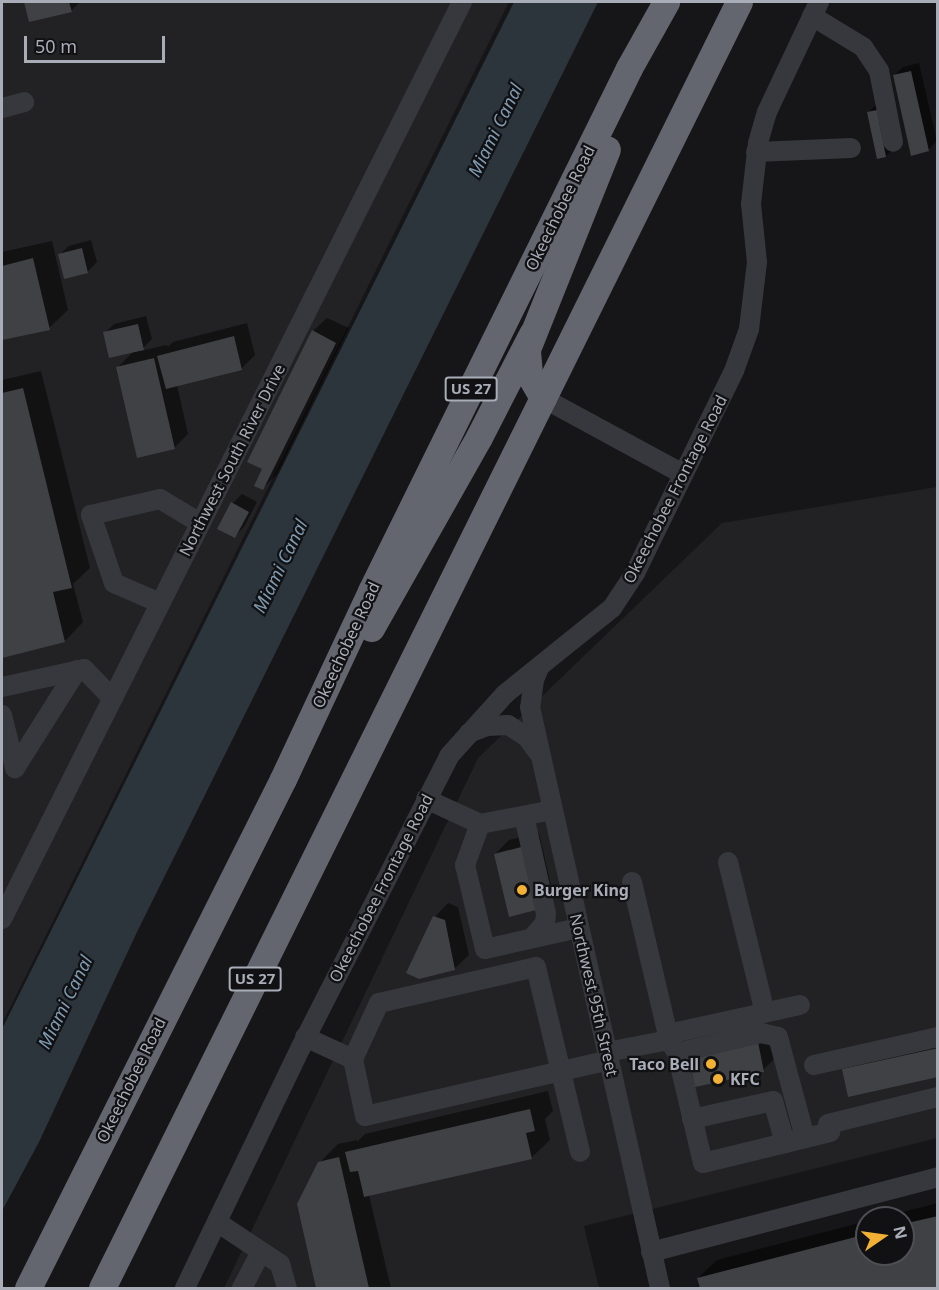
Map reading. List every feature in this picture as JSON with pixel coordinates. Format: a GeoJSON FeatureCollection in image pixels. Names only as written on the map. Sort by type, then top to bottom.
{"type":"FeatureCollection","features":[{"type":"Feature","properties":{"kind":"highway"},"geometry":{"type":"LineString","coordinates":[[283,779],[479,437],[532,334],[667,2]]}},
{"type":"Feature","properties":{"kind":"highway","name":"Okeechobee Road"},"geometry":{"type":"LineString","coordinates":[[28,1288],[283,779],[371,591],[629,68],[667,2]]}},
{"type":"Feature","properties":{"kind":"highway","name":"US 27"},"geometry":{"type":"LineString","coordinates":[[102,1288],[739,2]]}},
{"type":"Feature","properties":{"kind":"highway"},"geometry":{"type":"LineString","coordinates":[[479,437],[506,409],[530,399],[543,398],[533,383],[526,360],[532,334]]}},
{"type":"Feature","properties":{"kind":"street","name":"Northwest South River Drive"},"geometry":{"type":"LineString","coordinates":[[2,919],[462,2]]}},
{"type":"Feature","properties":{"kind":"street"},"geometry":{"type":"LineString","coordinates":[[815,9],[862,47],[879,71],[893,142]]}},
{"type":"Feature","properties":{"kind":"street","name":"Okeechobee Frontage Road"},"geometry":{"type":"LineString","coordinates":[[185,1288],[305,1037],[449,756],[506,694],[612,608],[635,573],[734,371],[749,329],[757,262],[751,204],[756,152],[767,112],[815,9]]}},
{"type":"Feature","properties":{"kind":"street"},"geometry":{"type":"LineString","coordinates":[[2,108],[24,102]]}},
{"type":"Feature","properties":{"kind":"street"},"geometry":{"type":"LineString","coordinates":[[756,152],[851,148]]}},
{"type":"Feature","properties":{"kind":"street"},"geometry":{"type":"LineString","coordinates":[[543,398],[683,474]]}},
{"type":"Feature","properties":{"kind":"street"},"geometry":{"type":"LineString","coordinates":[[160,603],[114,583],[91,515],[160,499],[200,523]]}},
{"type":"Feature","properties":{"kind":"street","name":"Northwest 95th Street"},"geometry":{"type":"LineString","coordinates":[[540,666],[534,680],[530,707],[539,754],[660,1288]]}},
{"type":"Feature","properties":{"kind":"street"},"geometry":{"type":"LineString","coordinates":[[2,687],[84,669],[112,698]]}},
{"type":"Feature","properties":{"kind":"street"},"geometry":{"type":"LineString","coordinates":[[2,715],[15,768],[77,670]]}},
{"type":"Feature","properties":{"kind":"street"},"geometry":{"type":"LineString","coordinates":[[468,733],[487,726],[508,725],[527,737],[539,754]]}},
{"type":"Feature","properties":{"kind":"street"},"geometry":{"type":"LineString","coordinates":[[426,799],[480,824],[552,810]]}},
{"type":"Feature","properties":{"kind":"street"},"geometry":{"type":"LineString","coordinates":[[524,816],[546,914],[545,923],[532,938]]}},
{"type":"Feature","properties":{"kind":"street"},"geometry":{"type":"LineString","coordinates":[[480,824],[465,865],[485,949],[579,928]]}},
{"type":"Feature","properties":{"kind":"street"},"geometry":{"type":"LineString","coordinates":[[728,862],[765,1013]]}},
{"type":"Feature","properties":{"kind":"street"},"geometry":{"type":"LineString","coordinates":[[632,882],[703,1163],[805,1138],[829,1128],[938,1097]]}},
{"type":"Feature","properties":{"kind":"street"},"geometry":{"type":"LineString","coordinates":[[580,1152],[560,1071],[536,967],[379,1003],[353,1059],[365,1116],[560,1071],[800,1005]]}},
{"type":"Feature","properties":{"kind":"street"},"geometry":{"type":"LineString","coordinates":[[671,1042],[761,1033],[778,1037],[805,1138]]}},
{"type":"Feature","properties":{"kind":"street"},"geometry":{"type":"LineString","coordinates":[[305,1037],[353,1059]]}},
{"type":"Feature","properties":{"kind":"street"},"geometry":{"type":"LineString","coordinates":[[814,1065],[938,1037]]}},
{"type":"Feature","properties":{"kind":"street"},"geometry":{"type":"LineString","coordinates":[[692,1119],[773,1101],[785,1143]]}},
{"type":"Feature","properties":{"kind":"street"},"geometry":{"type":"LineString","coordinates":[[651,1252],[938,1177]]}},
{"type":"Feature","properties":{"kind":"street"},"geometry":{"type":"LineString","coordinates":[[217,1222],[280,1264],[287,1288]]}},
{"type":"Feature","properties":{"kind":"street"},"geometry":{"type":"LineString","coordinates":[[242,1288],[261,1252]]}},
{"type":"Feature","properties":{"kind":"shaded area"},"geometry":{"type":"Polygon","coordinates":[[[2,2],[509,2],[2,1024],[2,2]]]}},
{"type":"Feature","properties":{"kind":"shaded area"},"geometry":{"type":"Polygon","coordinates":[[[937,487],[937,1138],[584,1226],[599,1288],[224,1288],[478,758],[722,523],[937,487]]]}},
{"type":"Feature","properties":{"kind":"water","name":"Miami Canal"},"geometry":{"type":"Polygon","coordinates":[[[514,2],[598,2],[137,932],[39,1142],[2,1211],[2,1029],[514,2]]]}},
{"type":"Feature","properties":{"kind":"building"},"geometry":{"type":"Polygon","coordinates":[[[24,2],[69,2],[72,12],[29,22],[24,2]]]}},
{"type":"Feature","properties":{"kind":"building"},"geometry":{"type":"Polygon","coordinates":[[[911,71],[929,151],[911,156],[893,75],[911,71]]]}},
{"type":"Feature","properties":{"kind":"building"},"geometry":{"type":"Polygon","coordinates":[[[877,110],[886,157],[877,159],[867,112],[877,110]]]}},
{"type":"Feature","properties":{"kind":"building"},"geometry":{"type":"Polygon","coordinates":[[[82,248],[88,273],[64,279],[58,254],[82,248]]]}},
{"type":"Feature","properties":{"kind":"building"},"geometry":{"type":"Polygon","coordinates":[[[33,258],[50,330],[2,340],[2,266],[33,258]]]}},
{"type":"Feature","properties":{"kind":"building"},"geometry":{"type":"Polygon","coordinates":[[[138,324],[144,350],[109,358],[103,332],[138,324]]]}},
{"type":"Feature","properties":{"kind":"building"},"geometry":{"type":"Polygon","coordinates":[[[312,330],[336,343],[263,490],[254,486],[262,469],[247,462],[312,330]]]}},
{"type":"Feature","properties":{"kind":"building"},"geometry":{"type":"Polygon","coordinates":[[[234,336],[242,370],[166,389],[157,356],[234,336]]]}},
{"type":"Feature","properties":{"kind":"building"},"geometry":{"type":"Polygon","coordinates":[[[154,358],[175,449],[137,458],[116,367],[154,358]]]}},
{"type":"Feature","properties":{"kind":"building"},"geometry":{"type":"Polygon","coordinates":[[[23,388],[72,588],[53,592],[65,642],[2,658],[2,393],[23,388]]]}},
{"type":"Feature","properties":{"kind":"building"},"geometry":{"type":"Polygon","coordinates":[[[231,502],[249,512],[235,538],[217,529],[231,502]]]}},
{"type":"Feature","properties":{"kind":"building"},"geometry":{"type":"Polygon","coordinates":[[[525,846],[540,909],[509,917],[494,854],[525,846]]]}},
{"type":"Feature","properties":{"kind":"building"},"geometry":{"type":"Polygon","coordinates":[[[433,916],[445,920],[455,970],[419,979],[406,973],[433,916]]]}},
{"type":"Feature","properties":{"kind":"building"},"geometry":{"type":"Polygon","coordinates":[[[758,1042],[764,1072],[695,1087],[689,1057],[758,1042]]]}},
{"type":"Feature","properties":{"kind":"building"},"geometry":{"type":"Polygon","coordinates":[[[938,1048],[938,1077],[848,1097],[842,1069],[938,1048]]]}},
{"type":"Feature","properties":{"kind":"building"},"geometry":{"type":"Polygon","coordinates":[[[530,1109],[535,1131],[526,1133],[532,1159],[364,1197],[358,1171],[350,1172],[345,1152],[530,1109]]]}},
{"type":"Feature","properties":{"kind":"building"},"geometry":{"type":"Polygon","coordinates":[[[339,1157],[369,1288],[316,1288],[297,1204],[318,1162],[339,1157]]]}},
{"type":"Feature","properties":{"kind":"building"},"geometry":{"type":"Polygon","coordinates":[[[938,1216],[938,1288],[700,1288],[697,1278],[855,1237],[855,1266],[915,1266],[915,1221],[938,1216]]]}},
{"type":"Feature","properties":{"kind":"place","name":"Burger King"},"geometry":{"type":"Point","coordinates":[522,890]}},
{"type":"Feature","properties":{"kind":"place","name":"Taco Bell"},"geometry":{"type":"Point","coordinates":[711,1064]}},
{"type":"Feature","properties":{"kind":"place","name":"KFC"},"geometry":{"type":"Point","coordinates":[718,1079]}}]}
